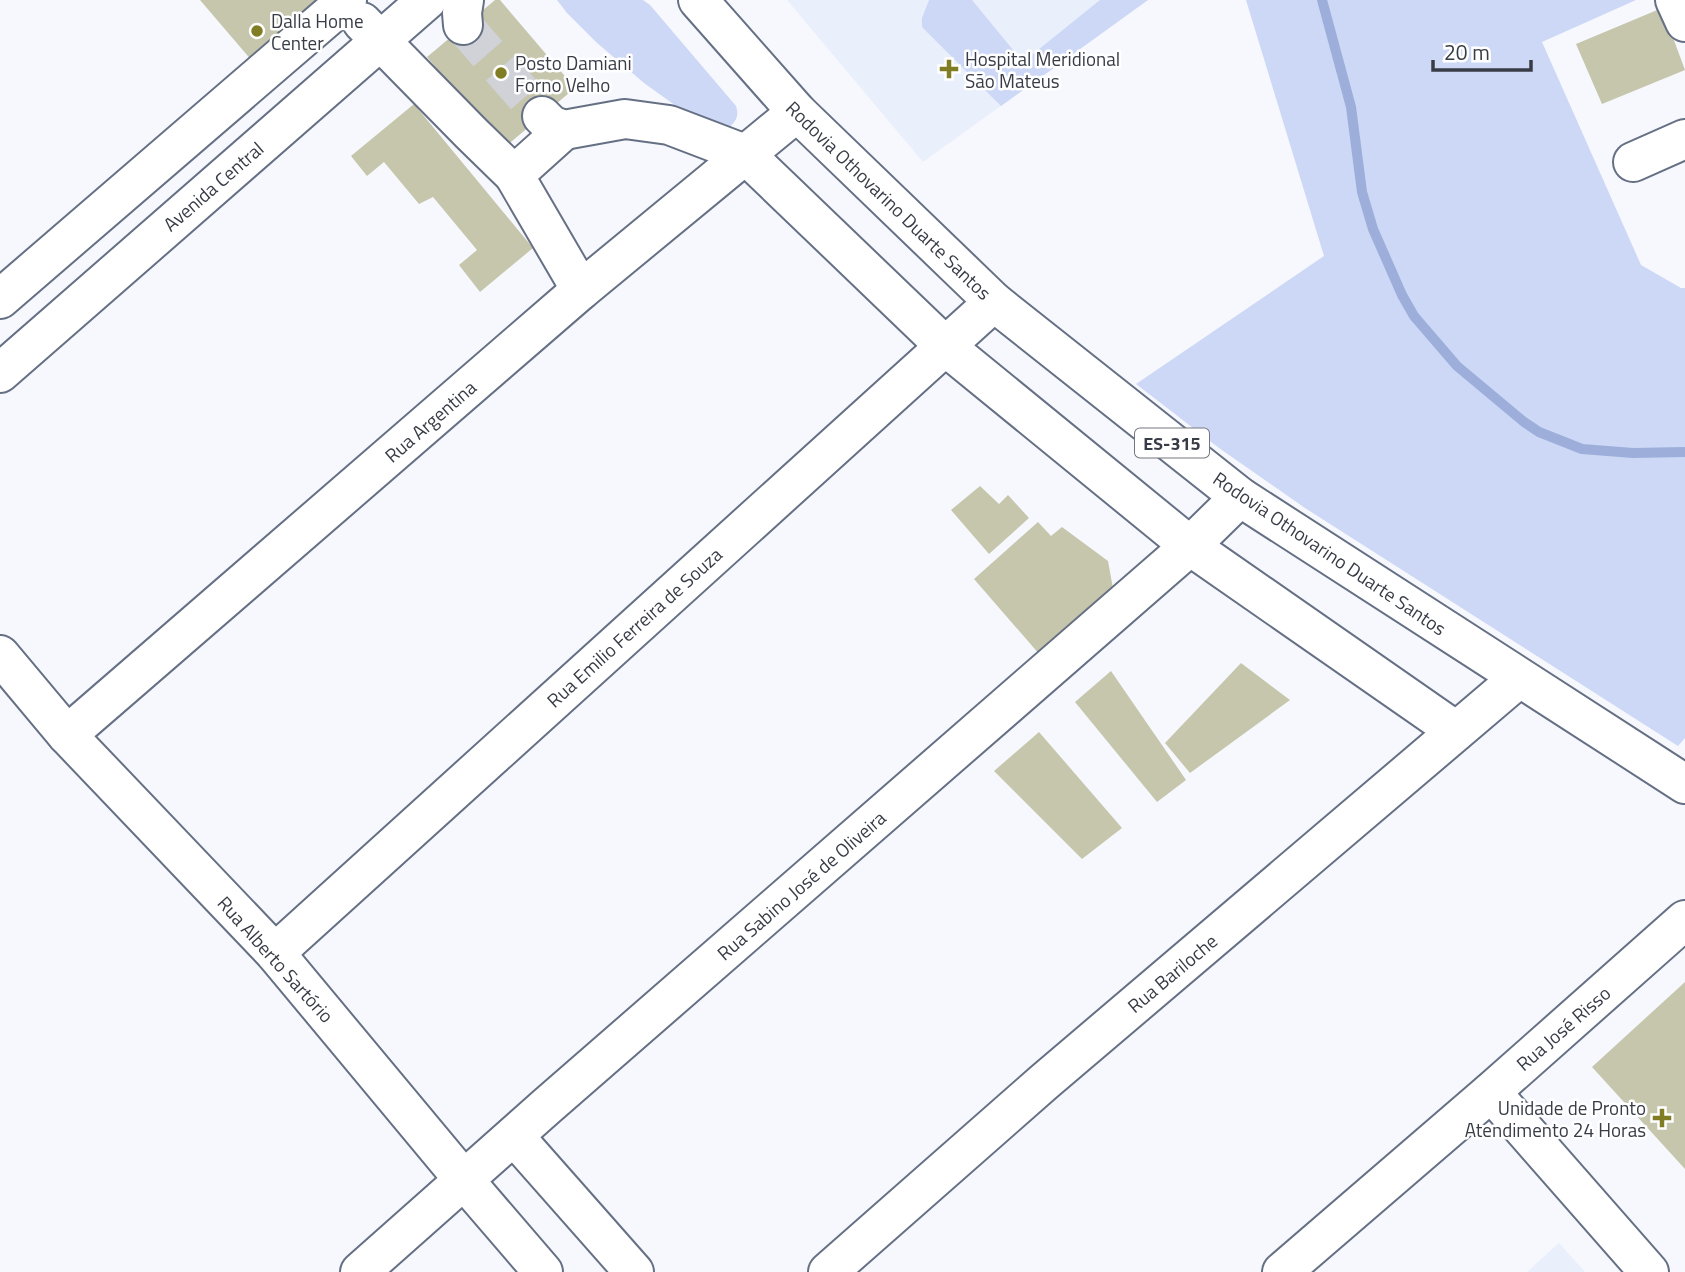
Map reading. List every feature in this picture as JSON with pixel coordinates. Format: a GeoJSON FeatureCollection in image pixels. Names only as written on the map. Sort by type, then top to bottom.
{"type":"FeatureCollection","features":[{"type":"Feature","properties":{"kind":"street","name":"Avenida Central"},"geometry":{"type":"LineString","coordinates":[[0,373],[427,0]]}},
{"type":"Feature","properties":{"kind":"street","name":"Rodovia Othovarino Duarte Santos"},"geometry":{"type":"LineString","coordinates":[[682,0],[709,8],[797,112],[994,302],[1240,497],[1685,784]]}},
{"type":"Feature","properties":{"kind":"street"},"geometry":{"type":"LineString","coordinates":[[1675,0],[1685,22]]}},
{"type":"Feature","properties":{"kind":"street"},"geometry":{"type":"LineString","coordinates":[[0,299],[345,2],[514,175],[581,290]]}},
{"type":"Feature","properties":{"kind":"street","name":"Rua Argentina"},"geometry":{"type":"LineString","coordinates":[[67,735],[581,290],[797,112]]}},
{"type":"Feature","properties":{"kind":"street"},"geometry":{"type":"LineString","coordinates":[[514,175],[553,123],[625,119],[647,121],[669,125],[745,154],[945,346],[1190,547],[1456,731]]}},
{"type":"Feature","properties":{"kind":"street"},"geometry":{"type":"LineString","coordinates":[[1633,162],[1685,139]]}},
{"type":"Feature","properties":{"kind":"street","name":"Rua Emilio Ferreira de Souza"},"geometry":{"type":"LineString","coordinates":[[275,953],[994,302]]}},
{"type":"Feature","properties":{"kind":"street","name":"Rua Sabino José de Oliveira"},"geometry":{"type":"LineString","coordinates":[[360,1272],[1190,547],[1240,497]]}},
{"type":"Feature","properties":{"kind":"street","name":"Rua Alberto Sartório"},"geometry":{"type":"LineString","coordinates":[[0,655],[67,735],[275,953],[543,1272]]}},
{"type":"Feature","properties":{"kind":"street","name":"Rua Bariloche"},"geometry":{"type":"LineString","coordinates":[[828,1272],[1044,1082],[1519,678]]}},
{"type":"Feature","properties":{"kind":"street","name":"Rua José Risso"},"geometry":{"type":"LineString","coordinates":[[1282,1272],[1685,920]]}},
{"type":"Feature","properties":{"kind":"street"},"geometry":{"type":"LineString","coordinates":[[1491,1092],[1649,1272]]}},
{"type":"Feature","properties":{"kind":"street"},"geometry":{"type":"LineString","coordinates":[[514,1136],[634,1272]]}},
{"type":"Feature","properties":{"kind":"shaded area"},"geometry":{"type":"Polygon","coordinates":[[[557,0],[643,0],[736,106],[735,120],[725,130],[697,121],[644,83],[596,42],[557,0]]]}},
{"type":"Feature","properties":{"kind":"shaded area","name":"Hospital Meridional São Mateus"},"geometry":{"type":"Polygon","coordinates":[[[787,0],[1148,0],[923,162],[787,0]]]}},
{"type":"Feature","properties":{"kind":"shaded area"},"geometry":{"type":"Polygon","coordinates":[[[929,0],[972,0],[1023,62],[1100,0],[1148,0],[1001,106],[922,27],[922,18],[929,0]]]}},
{"type":"Feature","properties":{"kind":"shaded area"},"geometry":{"type":"Polygon","coordinates":[[[1246,0],[1636,0],[1542,42],[1641,265],[1685,288],[1685,738],[1678,746],[1305,508],[1219,448],[1136,384],[1324,256],[1246,0]]]}},
{"type":"Feature","properties":{"kind":"shaded area"},"geometry":{"type":"Polygon","coordinates":[[[1559,1243],[1585,1272],[1527,1272],[1559,1243]]]}},
{"type":"Feature","properties":{"kind":"building","name":"Dalla Home Center"},"geometry":{"type":"Polygon","coordinates":[[[200,0],[324,0],[253,62],[200,0]]]}},
{"type":"Feature","properties":{"kind":"building","name":"Posto Damiani Forno Velho"},"geometry":{"type":"Polygon","coordinates":[[[495,0],[500,0],[575,88],[504,148],[427,57],[495,0]]]}},
{"type":"Feature","properties":{"kind":"building"},"geometry":{"type":"Polygon","coordinates":[[[1662,8],[1685,70],[1602,104],[1576,44],[1662,8]]]}},
{"type":"Feature","properties":{"kind":"building"},"geometry":{"type":"Polygon","coordinates":[[[414,104],[533,248],[480,292],[459,265],[477,250],[433,197],[419,204],[384,162],[367,176],[351,156],[414,104]]]}},
{"type":"Feature","properties":{"kind":"building"},"geometry":{"type":"Polygon","coordinates":[[[980,486],[999,504],[1008,495],[1029,518],[989,554],[951,510],[980,486]]]}},
{"type":"Feature","properties":{"kind":"building"},"geometry":{"type":"Polygon","coordinates":[[[1038,522],[1051,536],[1062,527],[1108,561],[1114,594],[1040,655],[974,579],[1038,522]]]}},
{"type":"Feature","properties":{"kind":"building"},"geometry":{"type":"Polygon","coordinates":[[[1241,663],[1290,700],[1190,773],[1165,743],[1241,663]]]}},
{"type":"Feature","properties":{"kind":"building"},"geometry":{"type":"Polygon","coordinates":[[[1111,671],[1186,780],[1157,802],[1075,702],[1111,671]]]}},
{"type":"Feature","properties":{"kind":"building"},"geometry":{"type":"Polygon","coordinates":[[[1039,732],[1122,828],[1082,859],[994,771],[1039,732]]]}},
{"type":"Feature","properties":{"kind":"building","name":"Unidade de Pronto Atendimento 24 Horas"},"geometry":{"type":"Polygon","coordinates":[[[1685,982],[1685,1169],[1592,1067],[1685,982]]]}},
{"type":"Feature","properties":{"kind":"waterway"},"geometry":{"type":"LineString","coordinates":[[1322,0],[1351,107],[1362,192],[1373,229],[1414,316],[1457,366],[1539,432],[1582,449],[1633,453],[1685,452]]}},
{"type":"Feature","properties":{"kind":"tunnel"},"geometry":{"type":"LineString","coordinates":[[463,25],[542,116]]}},
{"type":"Feature","properties":{"kind":"place","name":"Dalla Home Center"},"geometry":{"type":"Point","coordinates":[257,31]}},
{"type":"Feature","properties":{"kind":"place","name":"Hospital Meridional São Mateus"},"geometry":{"type":"Point","coordinates":[949,69]}},
{"type":"Feature","properties":{"kind":"place","name":"Posto Damiani Forno Velho"},"geometry":{"type":"Point","coordinates":[501,73]}},
{"type":"Feature","properties":{"kind":"place","name":"Unidade de Pronto Atendimento 24 Horas"},"geometry":{"type":"Point","coordinates":[1662,1118]}}]}
